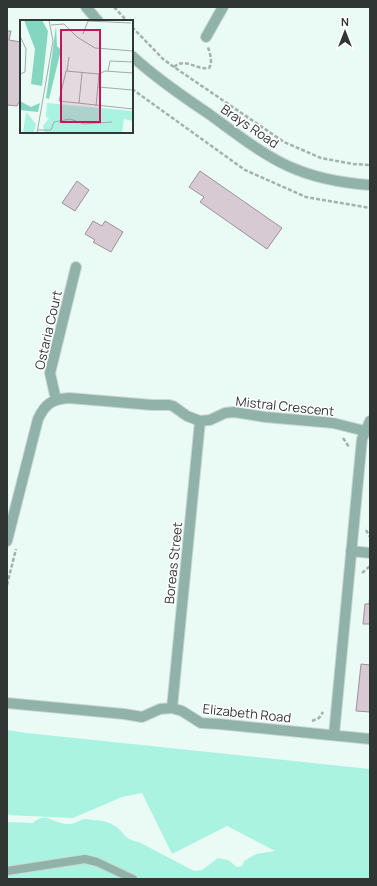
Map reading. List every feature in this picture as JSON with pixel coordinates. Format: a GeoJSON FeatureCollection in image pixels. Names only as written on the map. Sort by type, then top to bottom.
{"type":"FeatureCollection","features":[{"type":"Feature","properties":{"kind":"street"},"geometry":{"type":"LineString","coordinates":[[86,7],[97,20]]}},
{"type":"Feature","properties":{"kind":"street"},"geometry":{"type":"LineString","coordinates":[[206,37],[223,7]]}},
{"type":"Feature","properties":{"kind":"street","name":"Brays Road"},"geometry":{"type":"LineString","coordinates":[[133,57],[152,74],[253,145],[282,163],[321,178],[338,182],[370,185]]}},
{"type":"Feature","properties":{"kind":"street","name":"Ostaria Court"},"geometry":{"type":"LineString","coordinates":[[56,400],[50,373],[76,267]]}},
{"type":"Feature","properties":{"kind":"street"},"geometry":{"type":"LineString","coordinates":[[7,542],[38,419],[44,407],[61,398],[169,405],[173,406],[187,416],[200,421]]}},
{"type":"Feature","properties":{"kind":"street","name":"Mistral Crescent"},"geometry":{"type":"LineString","coordinates":[[200,421],[210,420],[225,413],[234,412],[264,417],[333,424],[365,431]]}},
{"type":"Feature","properties":{"kind":"street","name":"Boreas Street"},"geometry":{"type":"LineString","coordinates":[[172,708],[200,421]]}},
{"type":"Feature","properties":{"kind":"street"},"geometry":{"type":"LineString","coordinates":[[334,735],[361,449],[365,431],[370,421]]}},
{"type":"Feature","properties":{"kind":"street"},"geometry":{"type":"LineString","coordinates":[[351,551],[370,553]]}},
{"type":"Feature","properties":{"kind":"street"},"geometry":{"type":"LineString","coordinates":[[7,702],[124,714],[138,717],[146,716],[160,709],[172,708]]}},
{"type":"Feature","properties":{"kind":"street","name":"Elizabeth Road"},"geometry":{"type":"LineString","coordinates":[[172,708],[182,711],[201,723],[370,739]]}},
{"type":"Feature","properties":{"kind":"lane"},"geometry":{"type":"LineString","coordinates":[[7,871],[85,859],[97,862],[133,879]]}},
{"type":"Feature","properties":{"kind":"path"},"geometry":{"type":"LineString","coordinates":[[114,7],[126,20]]}},
{"type":"Feature","properties":{"kind":"path"},"geometry":{"type":"LineString","coordinates":[[133,28],[163,59],[284,142],[321,158],[354,164],[370,165]]}},
{"type":"Feature","properties":{"kind":"path"},"geometry":{"type":"LineString","coordinates":[[174,67],[178,63],[182,62],[205,69],[210,67],[211,60],[206,37]]}},
{"type":"Feature","properties":{"kind":"path"},"geometry":{"type":"LineString","coordinates":[[133,90],[245,170],[306,197],[370,208]]}},
{"type":"Feature","properties":{"kind":"path"},"geometry":{"type":"LineString","coordinates":[[341,437],[346,441],[350,451]]}},
{"type":"Feature","properties":{"kind":"path"},"geometry":{"type":"LineString","coordinates":[[7,585],[18,543]]}},
{"type":"Feature","properties":{"kind":"path"},"geometry":{"type":"LineString","coordinates":[[308,721],[315,720],[322,715],[324,711],[327,712]]}},
{"type":"Feature","properties":{"kind":"green space"},"geometry":{"type":"Polygon","coordinates":[[[7,730],[370,769],[370,879],[7,879],[7,822],[33,823],[42,818],[47,818],[65,824],[72,824],[84,819],[108,822],[118,828],[130,839],[139,842],[194,871],[202,870],[218,858],[228,860],[237,867],[242,866],[244,861],[256,854],[275,851],[227,826],[172,854],[142,793],[122,797],[73,818],[7,815],[7,730]]]}},
{"type":"Feature","properties":{"kind":"building"},"geometry":{"type":"Polygon","coordinates":[[[7,31],[11,31],[9,40],[20,42],[20,102],[17,106],[7,105],[7,31]]]}},
{"type":"Feature","properties":{"kind":"building"},"geometry":{"type":"Polygon","coordinates":[[[200,171],[282,228],[267,249],[200,202],[204,197],[189,187],[200,171]]]}},
{"type":"Feature","properties":{"kind":"building"},"geometry":{"type":"Polygon","coordinates":[[[77,181],[89,190],[75,211],[62,203],[77,181]]]}},
{"type":"Feature","properties":{"kind":"building"},"geometry":{"type":"Polygon","coordinates":[[[93,221],[102,226],[105,221],[123,232],[111,252],[93,242],[95,240],[85,234],[93,221]]]}},
{"type":"Feature","properties":{"kind":"building"},"geometry":{"type":"Polygon","coordinates":[[[370,595],[370,624],[363,624],[365,604],[369,604],[370,595]]]}},
{"type":"Feature","properties":{"kind":"building"},"geometry":{"type":"Polygon","coordinates":[[[361,664],[370,665],[370,712],[356,711],[361,664]]]}}]}
